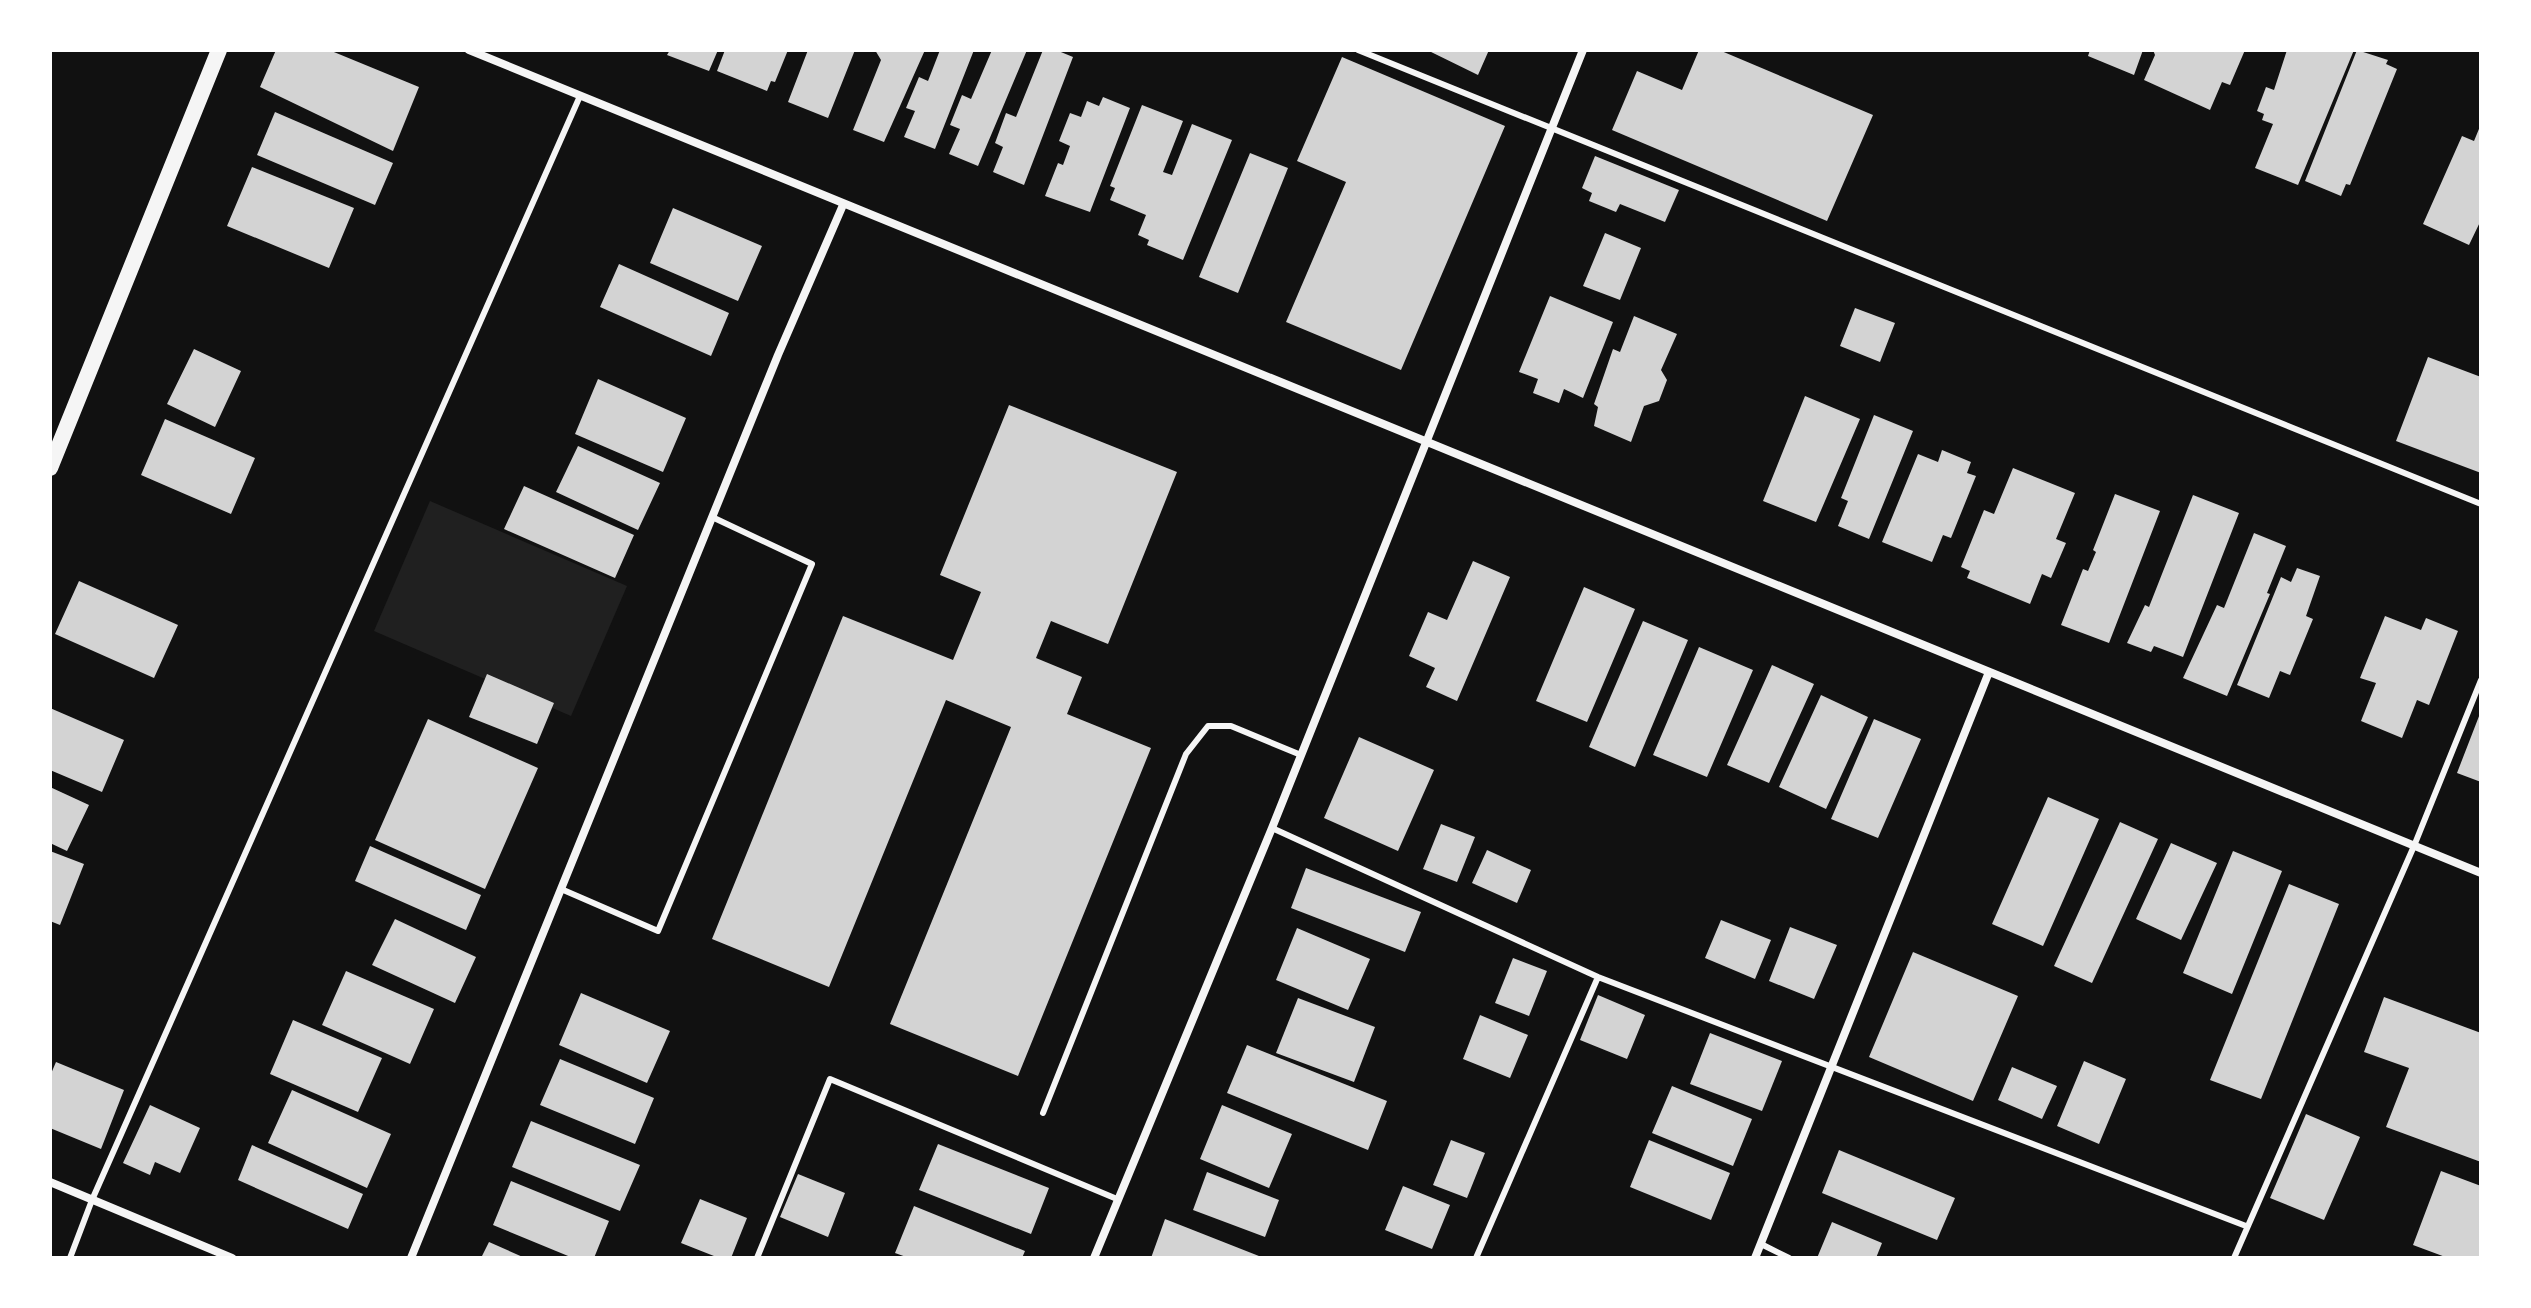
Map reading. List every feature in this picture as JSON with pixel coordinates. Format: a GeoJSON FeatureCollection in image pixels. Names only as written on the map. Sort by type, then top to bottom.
{"type":"FeatureCollection","features":[{"type":"Feature","properties":{"kind":"main road"},"geometry":{"type":"LineString","coordinates":[[50,468],[219,50]]}},
{"type":"Feature","properties":{"kind":"street"},"geometry":{"type":"LineString","coordinates":[[469,50],[2481,873]]}},
{"type":"Feature","properties":{"kind":"street"},"geometry":{"type":"LineString","coordinates":[[1094,1258],[1272,828],[1583,50]]}},
{"type":"Feature","properties":{"kind":"street"},"geometry":{"type":"LineString","coordinates":[[411,1258],[712,517],[843,205]]}},
{"type":"Feature","properties":{"kind":"street"},"geometry":{"type":"LineString","coordinates":[[1755,1258],[1989,672]]}},
{"type":"Feature","properties":{"kind":"street"},"geometry":{"type":"LineString","coordinates":[[50,1182],[232,1258]]}},
{"type":"Feature","properties":{"kind":"lane"},"geometry":{"type":"LineString","coordinates":[[1358,50],[2481,504]]}},
{"type":"Feature","properties":{"kind":"lane"},"geometry":{"type":"LineString","coordinates":[[70,1258],[92,1200],[580,96]]}},
{"type":"Feature","properties":{"kind":"lane"},"geometry":{"type":"LineString","coordinates":[[561,889],[658,931],[812,564],[712,517]]}},
{"type":"Feature","properties":{"kind":"lane"},"geometry":{"type":"LineString","coordinates":[[2234,1258],[2414,846],[2481,680]]}},
{"type":"Feature","properties":{"kind":"lane"},"geometry":{"type":"LineString","coordinates":[[1043,1113],[1186,754],[1199,734],[1208,726],[1231,726],[1301,755]]}},
{"type":"Feature","properties":{"kind":"lane"},"geometry":{"type":"LineString","coordinates":[[1272,828],[1598,977],[2246,1226]]}},
{"type":"Feature","properties":{"kind":"lane"},"geometry":{"type":"LineString","coordinates":[[1476,1258],[1598,977]]}},
{"type":"Feature","properties":{"kind":"lane"},"geometry":{"type":"LineString","coordinates":[[757,1258],[830,1079],[1117,1199]]}},
{"type":"Feature","properties":{"kind":"lane"},"geometry":{"type":"LineString","coordinates":[[1761,1244],[1789,1258]]}},
{"type":"Feature","properties":{"kind":"shaded area"},"geometry":{"type":"Polygon","coordinates":[[[430,501],[627,586],[571,716],[374,631],[430,501]]]}},
{"type":"Feature","properties":{"kind":"building"},"geometry":{"type":"Polygon","coordinates":[[[276,50],[329,50],[419,87],[393,151],[260,87],[276,50]]]}},
{"type":"Feature","properties":{"kind":"building"},"geometry":{"type":"Polygon","coordinates":[[[670,50],[718,50],[709,71],[667,55],[670,50]]]}},
{"type":"Feature","properties":{"kind":"building"},"geometry":{"type":"Polygon","coordinates":[[[725,50],[788,50],[775,82],[771,81],[767,91],[717,71],[725,50]]]}},
{"type":"Feature","properties":{"kind":"building"},"geometry":{"type":"Polygon","coordinates":[[[808,50],[855,50],[828,118],[788,102],[808,50]]]}},
{"type":"Feature","properties":{"kind":"building"},"geometry":{"type":"Polygon","coordinates":[[[875,50],[925,50],[884,142],[853,130],[881,60],[875,50]]]}},
{"type":"Feature","properties":{"kind":"building"},"geometry":{"type":"Polygon","coordinates":[[[940,50],[974,50],[935,149],[904,137],[915,111],[906,108],[919,77],[928,81],[940,50]]]}},
{"type":"Feature","properties":{"kind":"building"},"geometry":{"type":"Polygon","coordinates":[[[992,50],[1027,50],[978,166],[949,154],[960,129],[950,125],[962,95],[971,99],[992,50]]]}},
{"type":"Feature","properties":{"kind":"building"},"geometry":{"type":"Polygon","coordinates":[[[1043,50],[1056,50],[1073,57],[1024,185],[993,172],[1003,147],[995,143],[1006,113],[1016,117],[1043,50]]]}},
{"type":"Feature","properties":{"kind":"building"},"geometry":{"type":"Polygon","coordinates":[[[1427,50],[1489,50],[1478,75],[1427,50]]]}},
{"type":"Feature","properties":{"kind":"building"},"geometry":{"type":"Polygon","coordinates":[[[1699,50],[1719,50],[1873,115],[1827,221],[1612,130],[1637,71],[1682,90],[1699,50]]]}},
{"type":"Feature","properties":{"kind":"building"},"geometry":{"type":"Polygon","coordinates":[[[2090,50],[2143,50],[2134,75],[2088,56],[2090,50]]]}},
{"type":"Feature","properties":{"kind":"building"},"geometry":{"type":"Polygon","coordinates":[[[2153,50],[2245,50],[2230,85],[2222,82],[2210,110],[2144,80],[2155,55],[2153,50]]]}},
{"type":"Feature","properties":{"kind":"building"},"geometry":{"type":"Polygon","coordinates":[[[2287,50],[2354,50],[2298,185],[2255,168],[2273,124],[2262,120],[2264,114],[2257,111],[2266,87],[2274,90],[2287,50]]]}},
{"type":"Feature","properties":{"kind":"building"},"geometry":{"type":"Polygon","coordinates":[[[2357,50],[2388,60],[2386,64],[2397,69],[2350,185],[2346,184],[2341,196],[2305,181],[2357,50]]]}},
{"type":"Feature","properties":{"kind":"building"},"geometry":{"type":"Polygon","coordinates":[[[1342,57],[1505,126],[1401,370],[1286,322],[1346,182],[1297,161],[1342,57]]]}},
{"type":"Feature","properties":{"kind":"building"},"geometry":{"type":"Polygon","coordinates":[[[1103,97],[1130,108],[1090,212],[1045,196],[1058,163],[1063,165],[1070,146],[1059,141],[1070,113],[1081,117],[1087,101],[1099,106],[1103,97]]]}},
{"type":"Feature","properties":{"kind":"building"},"geometry":{"type":"Polygon","coordinates":[[[1142,105],[1183,121],[1163,172],[1172,175],[1192,124],[1232,140],[1183,260],[1147,245],[1149,240],[1138,235],[1146,215],[1110,200],[1115,188],[1110,186],[1142,105]]]}},
{"type":"Feature","properties":{"kind":"building"},"geometry":{"type":"Polygon","coordinates":[[[275,112],[393,163],[375,205],[257,155],[275,112]]]}},
{"type":"Feature","properties":{"kind":"building"},"geometry":{"type":"Polygon","coordinates":[[[2481,124],[2481,220],[2469,245],[2423,224],[2462,136],[2474,141],[2481,124]]]}},
{"type":"Feature","properties":{"kind":"building"},"geometry":{"type":"Polygon","coordinates":[[[1250,153],[1288,168],[1238,293],[1199,277],[1250,153]]]}},
{"type":"Feature","properties":{"kind":"building"},"geometry":{"type":"Polygon","coordinates":[[[1595,156],[1679,190],[1665,222],[1620,204],[1616,212],[1589,201],[1592,193],[1582,188],[1595,156]]]}},
{"type":"Feature","properties":{"kind":"building"},"geometry":{"type":"Polygon","coordinates":[[[252,167],[354,208],[329,268],[227,226],[252,167]]]}},
{"type":"Feature","properties":{"kind":"building"},"geometry":{"type":"Polygon","coordinates":[[[673,208],[762,246],[738,301],[650,263],[673,208]]]}},
{"type":"Feature","properties":{"kind":"building"},"geometry":{"type":"Polygon","coordinates":[[[1605,233],[1641,248],[1620,300],[1583,286],[1605,233]]]}},
{"type":"Feature","properties":{"kind":"building"},"geometry":{"type":"Polygon","coordinates":[[[619,264],[729,313],[711,356],[600,307],[619,264]]]}},
{"type":"Feature","properties":{"kind":"building"},"geometry":{"type":"Polygon","coordinates":[[[1550,296],[1613,322],[1583,398],[1564,389],[1559,403],[1533,393],[1538,379],[1519,372],[1550,296]]]}},
{"type":"Feature","properties":{"kind":"building"},"geometry":{"type":"Polygon","coordinates":[[[1855,308],[1895,323],[1880,362],[1840,346],[1855,308]]]}},
{"type":"Feature","properties":{"kind":"building"},"geometry":{"type":"Polygon","coordinates":[[[1634,316],[1677,334],[1661,370],[1667,380],[1659,401],[1644,406],[1631,442],[1594,426],[1598,407],[1594,404],[1613,349],[1620,352],[1634,316]]]}},
{"type":"Feature","properties":{"kind":"building"},"geometry":{"type":"Polygon","coordinates":[[[194,349],[241,371],[215,427],[167,404],[194,349]]]}},
{"type":"Feature","properties":{"kind":"building"},"geometry":{"type":"Polygon","coordinates":[[[2428,357],[2481,377],[2481,473],[2396,441],[2428,357]]]}},
{"type":"Feature","properties":{"kind":"building"},"geometry":{"type":"Polygon","coordinates":[[[598,379],[686,418],[663,472],[575,434],[598,379]]]}},
{"type":"Feature","properties":{"kind":"building"},"geometry":{"type":"Polygon","coordinates":[[[1805,396],[1860,419],[1816,522],[1763,501],[1805,396]]]}},
{"type":"Feature","properties":{"kind":"building"},"geometry":{"type":"Polygon","coordinates":[[[1009,405],[1177,472],[1108,644],[1051,621],[1036,658],[1082,677],[1067,714],[1151,748],[1018,1076],[890,1024],[1011,727],[946,700],[829,987],[712,939],[843,616],[953,660],[981,592],[940,575],[1009,405]]]}},
{"type":"Feature","properties":{"kind":"building"},"geometry":{"type":"Polygon","coordinates":[[[1874,415],[1913,431],[1869,539],[1838,526],[1848,501],[1841,498],[1874,415]]]}},
{"type":"Feature","properties":{"kind":"building"},"geometry":{"type":"Polygon","coordinates":[[[165,419],[255,458],[231,514],[141,475],[165,419]]]}},
{"type":"Feature","properties":{"kind":"building"},"geometry":{"type":"Polygon","coordinates":[[[578,446],[660,483],[638,530],[556,492],[578,446]]]}},
{"type":"Feature","properties":{"kind":"building"},"geometry":{"type":"Polygon","coordinates":[[[1942,450],[1971,462],[1967,473],[1976,476],[1951,538],[1943,535],[1932,562],[1882,542],[1918,454],[1938,462],[1942,450]]]}},
{"type":"Feature","properties":{"kind":"building"},"geometry":{"type":"Polygon","coordinates":[[[2013,468],[2075,493],[2056,539],[2066,543],[2051,578],[2042,574],[2030,604],[1967,578],[1970,571],[1961,567],[1984,510],[1994,514],[2013,468]]]}},
{"type":"Feature","properties":{"kind":"building"},"geometry":{"type":"Polygon","coordinates":[[[524,486],[634,535],[615,578],[504,529],[524,486]]]}},
{"type":"Feature","properties":{"kind":"building"},"geometry":{"type":"Polygon","coordinates":[[[2115,494],[2160,511],[2109,643],[2061,625],[2083,569],[2088,571],[2096,552],[2093,550],[2115,494]]]}},
{"type":"Feature","properties":{"kind":"building"},"geometry":{"type":"Polygon","coordinates":[[[2193,495],[2239,513],[2183,657],[2154,646],[2151,652],[2127,643],[2145,605],[2149,607],[2193,495]]]}},
{"type":"Feature","properties":{"kind":"building"},"geometry":{"type":"Polygon","coordinates":[[[2254,533],[2286,546],[2267,593],[2270,594],[2227,696],[2183,678],[2217,605],[2224,608],[2254,533]]]}},
{"type":"Feature","properties":{"kind":"building"},"geometry":{"type":"Polygon","coordinates":[[[1473,561],[1510,577],[1457,701],[1426,687],[1435,668],[1409,656],[1428,612],[1447,620],[1473,561]]]}},
{"type":"Feature","properties":{"kind":"building"},"geometry":{"type":"Polygon","coordinates":[[[2297,568],[2320,576],[2306,616],[2313,619],[2290,675],[2280,671],[2269,698],[2237,685],[2281,577],[2291,582],[2297,568]]]}},
{"type":"Feature","properties":{"kind":"building"},"geometry":{"type":"Polygon","coordinates":[[[79,581],[178,625],[154,678],[55,634],[79,581]]]}},
{"type":"Feature","properties":{"kind":"building"},"geometry":{"type":"Polygon","coordinates":[[[1584,587],[1635,609],[1587,722],[1536,701],[1584,587]]]}},
{"type":"Feature","properties":{"kind":"building"},"geometry":{"type":"Polygon","coordinates":[[[2385,616],[2421,630],[2426,618],[2458,631],[2429,705],[2417,700],[2402,738],[2361,721],[2376,683],[2360,678],[2385,616]]]}},
{"type":"Feature","properties":{"kind":"building"},"geometry":{"type":"Polygon","coordinates":[[[1643,621],[1688,640],[1635,767],[1589,747],[1643,621]]]}},
{"type":"Feature","properties":{"kind":"building"},"geometry":{"type":"Polygon","coordinates":[[[1699,647],[1753,670],[1707,777],[1653,755],[1699,647]]]}},
{"type":"Feature","properties":{"kind":"building"},"geometry":{"type":"Polygon","coordinates":[[[1772,665],[1814,684],[1769,783],[1727,765],[1772,665]]]}},
{"type":"Feature","properties":{"kind":"building"},"geometry":{"type":"Polygon","coordinates":[[[487,674],[554,703],[537,744],[469,717],[487,674]]]}},
{"type":"Feature","properties":{"kind":"building"},"geometry":{"type":"Polygon","coordinates":[[[1821,695],[1868,717],[1826,809],[1779,787],[1821,695]]]}},
{"type":"Feature","properties":{"kind":"building"},"geometry":{"type":"Polygon","coordinates":[[[50,708],[124,740],[102,792],[50,770],[50,708]]]}},
{"type":"Feature","properties":{"kind":"building"},"geometry":{"type":"Polygon","coordinates":[[[2481,711],[2481,782],[2457,773],[2481,711]]]}},
{"type":"Feature","properties":{"kind":"building"},"geometry":{"type":"Polygon","coordinates":[[[428,719],[538,768],[485,889],[375,840],[428,719]]]}},
{"type":"Feature","properties":{"kind":"building"},"geometry":{"type":"Polygon","coordinates":[[[1874,719],[1921,739],[1878,838],[1831,819],[1874,719]]]}},
{"type":"Feature","properties":{"kind":"building"},"geometry":{"type":"Polygon","coordinates":[[[1359,737],[1434,770],[1398,851],[1324,818],[1359,737]]]}},
{"type":"Feature","properties":{"kind":"building"},"geometry":{"type":"Polygon","coordinates":[[[50,787],[89,805],[67,851],[50,843],[50,787]]]}},
{"type":"Feature","properties":{"kind":"building"},"geometry":{"type":"Polygon","coordinates":[[[2048,797],[2099,819],[2043,946],[1992,924],[2048,797]]]}},
{"type":"Feature","properties":{"kind":"building"},"geometry":{"type":"Polygon","coordinates":[[[2120,822],[2158,839],[2092,983],[2054,966],[2120,822]]]}},
{"type":"Feature","properties":{"kind":"building"},"geometry":{"type":"Polygon","coordinates":[[[1441,824],[1475,837],[1457,882],[1423,869],[1441,824]]]}},
{"type":"Feature","properties":{"kind":"building"},"geometry":{"type":"Polygon","coordinates":[[[2171,843],[2217,863],[2181,940],[2136,919],[2171,843]]]}},
{"type":"Feature","properties":{"kind":"building"},"geometry":{"type":"Polygon","coordinates":[[[370,846],[481,895],[466,930],[355,881],[370,846]]]}},
{"type":"Feature","properties":{"kind":"building"},"geometry":{"type":"Polygon","coordinates":[[[1487,850],[1531,870],[1517,903],[1472,883],[1487,850]]]}},
{"type":"Feature","properties":{"kind":"building"},"geometry":{"type":"Polygon","coordinates":[[[50,851],[84,864],[60,925],[50,921],[50,851]]]}},
{"type":"Feature","properties":{"kind":"building"},"geometry":{"type":"Polygon","coordinates":[[[2233,851],[2282,871],[2232,994],[2183,973],[2233,851]]]}},
{"type":"Feature","properties":{"kind":"building"},"geometry":{"type":"Polygon","coordinates":[[[1306,868],[1421,912],[1405,952],[1291,908],[1306,868]]]}},
{"type":"Feature","properties":{"kind":"building"},"geometry":{"type":"Polygon","coordinates":[[[2289,884],[2339,904],[2261,1099],[2210,1080],[2289,884]]]}},
{"type":"Feature","properties":{"kind":"building"},"geometry":{"type":"Polygon","coordinates":[[[395,919],[476,957],[455,1003],[372,965],[395,919]]]}},
{"type":"Feature","properties":{"kind":"building"},"geometry":{"type":"Polygon","coordinates":[[[1721,920],[1771,940],[1755,979],[1705,958],[1721,920]]]}},
{"type":"Feature","properties":{"kind":"building"},"geometry":{"type":"Polygon","coordinates":[[[1790,927],[1837,945],[1814,999],[1769,981],[1790,927]]]}},
{"type":"Feature","properties":{"kind":"building"},"geometry":{"type":"Polygon","coordinates":[[[1297,928],[1370,959],[1348,1010],[1276,980],[1297,928]]]}},
{"type":"Feature","properties":{"kind":"building"},"geometry":{"type":"Polygon","coordinates":[[[1913,952],[2018,996],[1973,1101],[1869,1057],[1913,952]]]}},
{"type":"Feature","properties":{"kind":"building"},"geometry":{"type":"Polygon","coordinates":[[[1513,958],[1547,971],[1529,1016],[1495,1003],[1513,958]]]}},
{"type":"Feature","properties":{"kind":"building"},"geometry":{"type":"Polygon","coordinates":[[[346,971],[434,1009],[410,1064],[322,1025],[346,971]]]}},
{"type":"Feature","properties":{"kind":"building"},"geometry":{"type":"Polygon","coordinates":[[[581,993],[670,1031],[647,1083],[559,1045],[581,993]]]}},
{"type":"Feature","properties":{"kind":"building"},"geometry":{"type":"Polygon","coordinates":[[[1598,995],[1645,1015],[1627,1059],[1580,1040],[1598,995]]]}},
{"type":"Feature","properties":{"kind":"building"},"geometry":{"type":"Polygon","coordinates":[[[2384,997],[2481,1033],[2481,1162],[2386,1127],[2409,1068],[2364,1052],[2384,997]]]}},
{"type":"Feature","properties":{"kind":"building"},"geometry":{"type":"Polygon","coordinates":[[[1298,998],[1375,1027],[1354,1082],[1276,1053],[1298,998]]]}},
{"type":"Feature","properties":{"kind":"building"},"geometry":{"type":"Polygon","coordinates":[[[1480,1015],[1528,1035],[1510,1078],[1463,1059],[1480,1015]]]}},
{"type":"Feature","properties":{"kind":"building"},"geometry":{"type":"Polygon","coordinates":[[[293,1020],[382,1058],[358,1112],[270,1074],[293,1020]]]}},
{"type":"Feature","properties":{"kind":"building"},"geometry":{"type":"Polygon","coordinates":[[[1710,1033],[1782,1061],[1762,1111],[1690,1084],[1710,1033]]]}},
{"type":"Feature","properties":{"kind":"building"},"geometry":{"type":"Polygon","coordinates":[[[1247,1045],[1387,1101],[1368,1150],[1227,1093],[1247,1045]]]}},
{"type":"Feature","properties":{"kind":"building"},"geometry":{"type":"Polygon","coordinates":[[[560,1059],[654,1098],[635,1144],[540,1105],[560,1059]]]}},
{"type":"Feature","properties":{"kind":"building"},"geometry":{"type":"Polygon","coordinates":[[[2084,1061],[2126,1079],[2099,1144],[2057,1126],[2084,1061]]]}},
{"type":"Feature","properties":{"kind":"building"},"geometry":{"type":"Polygon","coordinates":[[[56,1062],[124,1090],[101,1149],[50,1128],[50,1076],[56,1062]]]}},
{"type":"Feature","properties":{"kind":"building"},"geometry":{"type":"Polygon","coordinates":[[[2012,1067],[2057,1086],[2042,1119],[1998,1100],[2012,1067]]]}},
{"type":"Feature","properties":{"kind":"building"},"geometry":{"type":"Polygon","coordinates":[[[1672,1086],[1752,1119],[1733,1166],[1652,1133],[1672,1086]]]}},
{"type":"Feature","properties":{"kind":"building"},"geometry":{"type":"Polygon","coordinates":[[[292,1090],[391,1134],[367,1188],[268,1143],[292,1090]]]}},
{"type":"Feature","properties":{"kind":"building"},"geometry":{"type":"Polygon","coordinates":[[[150,1105],[200,1128],[180,1173],[155,1162],[150,1175],[123,1163],[150,1105]]]}},
{"type":"Feature","properties":{"kind":"building"},"geometry":{"type":"Polygon","coordinates":[[[1222,1105],[1292,1134],[1269,1188],[1200,1159],[1222,1105]]]}},
{"type":"Feature","properties":{"kind":"building"},"geometry":{"type":"Polygon","coordinates":[[[2306,1114],[2360,1137],[2324,1220],[2270,1198],[2306,1114]]]}},
{"type":"Feature","properties":{"kind":"building"},"geometry":{"type":"Polygon","coordinates":[[[531,1121],[640,1165],[620,1211],[512,1167],[531,1121]]]}},
{"type":"Feature","properties":{"kind":"building"},"geometry":{"type":"Polygon","coordinates":[[[1451,1140],[1485,1153],[1467,1198],[1433,1185],[1451,1140]]]}},
{"type":"Feature","properties":{"kind":"building"},"geometry":{"type":"Polygon","coordinates":[[[1649,1140],[1730,1173],[1711,1220],[1630,1187],[1649,1140]]]}},
{"type":"Feature","properties":{"kind":"building"},"geometry":{"type":"Polygon","coordinates":[[[938,1144],[1049,1188],[1031,1234],[919,1190],[938,1144]]]}},
{"type":"Feature","properties":{"kind":"building"},"geometry":{"type":"Polygon","coordinates":[[[252,1145],[363,1194],[348,1229],[238,1180],[252,1145]]]}},
{"type":"Feature","properties":{"kind":"building"},"geometry":{"type":"Polygon","coordinates":[[[1839,1150],[1955,1198],[1937,1240],[1822,1193],[1839,1150]]]}},
{"type":"Feature","properties":{"kind":"building"},"geometry":{"type":"Polygon","coordinates":[[[2441,1171],[2481,1186],[2481,1258],[2448,1258],[2413,1245],[2441,1171]]]}},
{"type":"Feature","properties":{"kind":"building"},"geometry":{"type":"Polygon","coordinates":[[[1207,1172],[1279,1200],[1265,1237],[1193,1210],[1207,1172]]]}},
{"type":"Feature","properties":{"kind":"building"},"geometry":{"type":"Polygon","coordinates":[[[798,1174],[845,1193],[828,1237],[780,1217],[798,1174]]]}},
{"type":"Feature","properties":{"kind":"building"},"geometry":{"type":"Polygon","coordinates":[[[511,1181],[609,1221],[594,1258],[573,1258],[493,1225],[511,1181]]]}},
{"type":"Feature","properties":{"kind":"building"},"geometry":{"type":"Polygon","coordinates":[[[1403,1186],[1450,1205],[1432,1249],[1385,1230],[1403,1186]]]}},
{"type":"Feature","properties":{"kind":"building"},"geometry":{"type":"Polygon","coordinates":[[[700,1199],[747,1218],[731,1258],[719,1258],[681,1243],[700,1199]]]}},
{"type":"Feature","properties":{"kind":"building"},"geometry":{"type":"Polygon","coordinates":[[[914,1206],[1025,1251],[1022,1258],[909,1258],[895,1253],[914,1206]]]}},
{"type":"Feature","properties":{"kind":"building"},"geometry":{"type":"Polygon","coordinates":[[[1165,1219],[1264,1258],[1151,1258],[1165,1219]]]}},
{"type":"Feature","properties":{"kind":"building"},"geometry":{"type":"Polygon","coordinates":[[[1832,1222],[1882,1243],[1876,1258],[1817,1258],[1832,1222]]]}},
{"type":"Feature","properties":{"kind":"building"},"geometry":{"type":"Polygon","coordinates":[[[489,1242],[525,1258],[481,1258],[489,1242]]]}}]}
